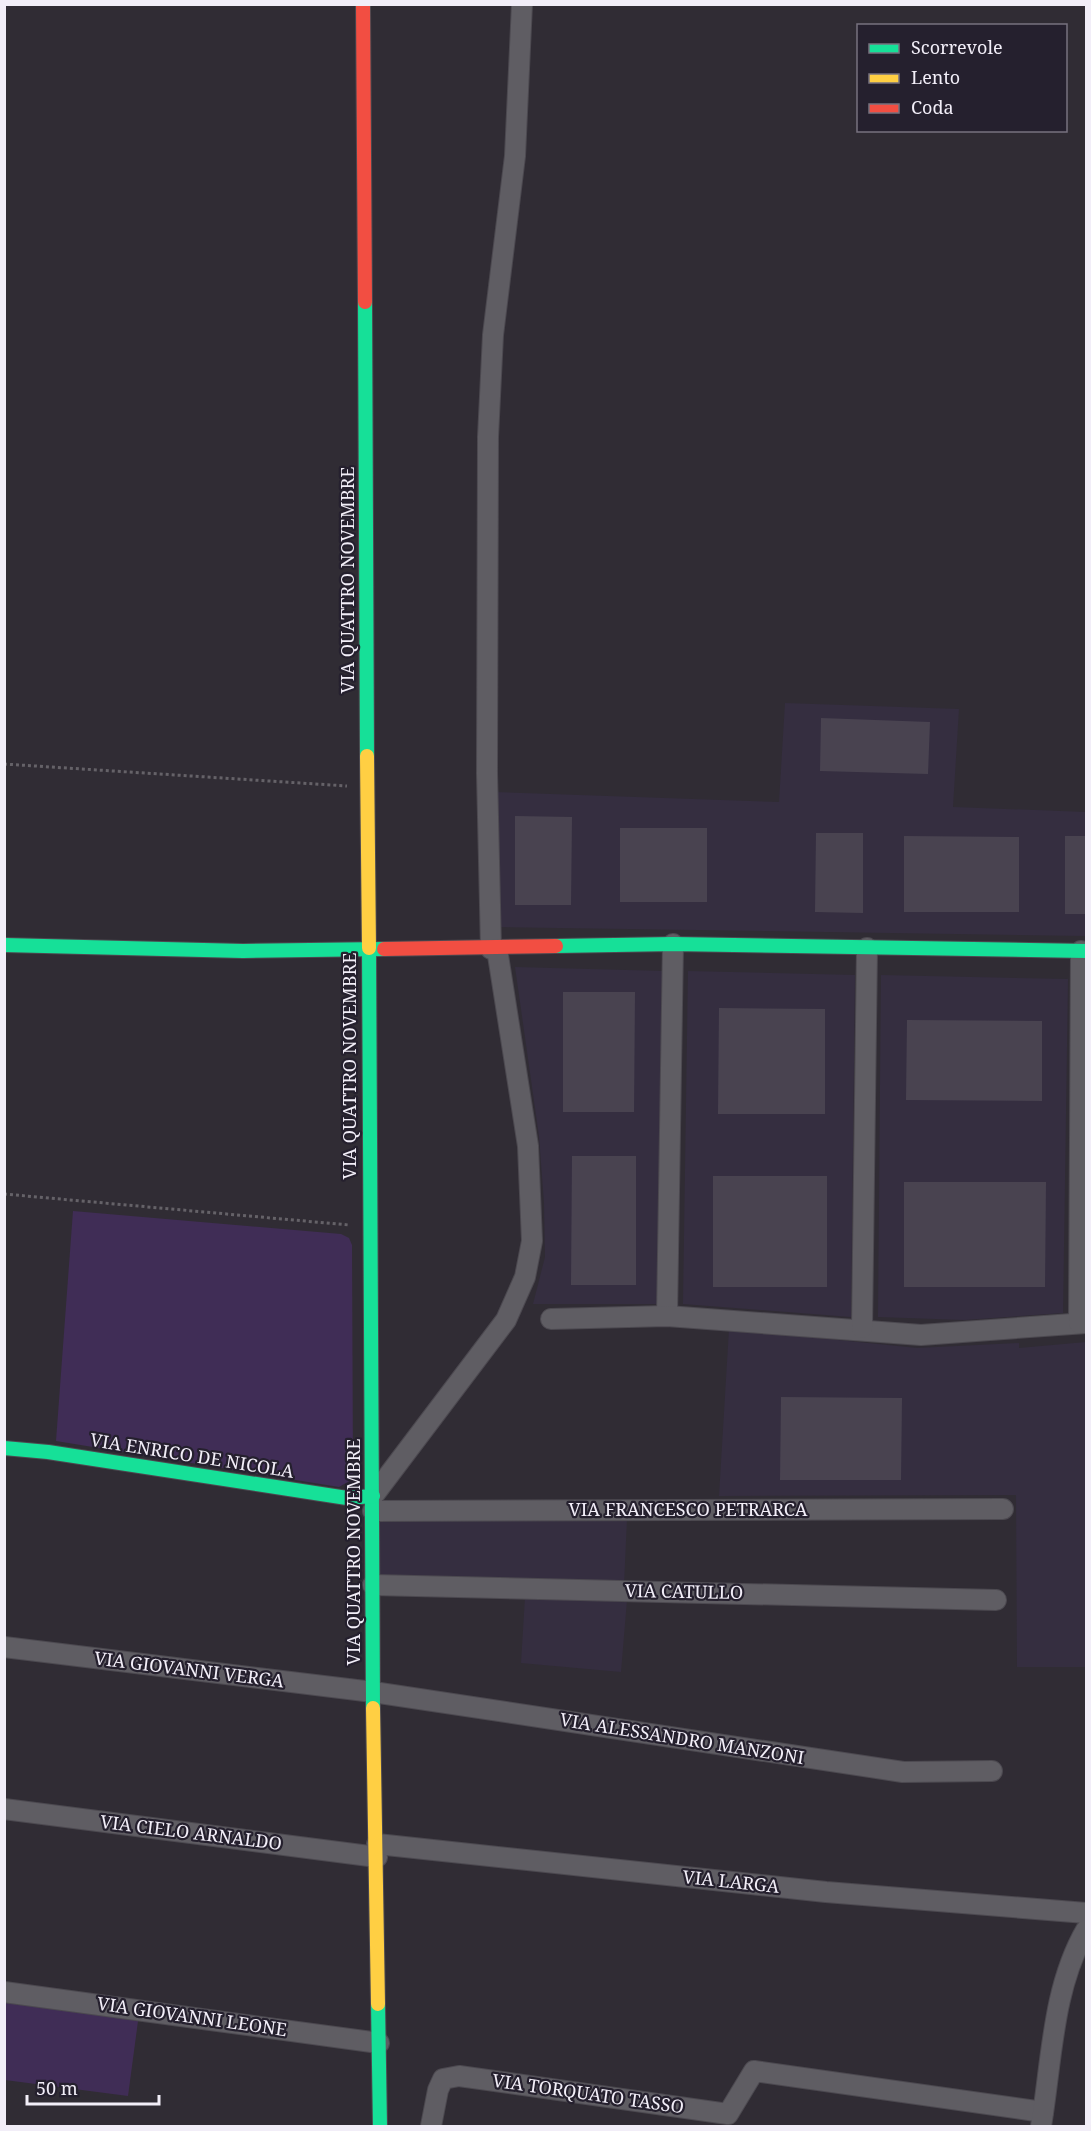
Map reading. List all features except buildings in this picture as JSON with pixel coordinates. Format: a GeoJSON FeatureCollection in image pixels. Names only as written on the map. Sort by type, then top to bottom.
{"type":"FeatureCollection","features":[{"type":"Feature","properties":{"kind":"street","name":"VIA QUATTRO NOVEMBRE"},"geometry":{"type":"LineString","coordinates":[[363,4],[373,1692],[380,2127]]}},
{"type":"Feature","properties":{"kind":"street"},"geometry":{"type":"LineString","coordinates":[[373,1504],[506,1320],[525,1277],[532,1241],[529,1156],[494,949],[487,773],[488,437],[493,335],[515,156],[522,4]]}},
{"type":"Feature","properties":{"kind":"street"},"geometry":{"type":"LineString","coordinates":[[4,945],[243,951],[673,945],[1084,951],[1083,1323],[921,1335],[862,1328],[667,1316],[551,1319]]}},
{"type":"Feature","properties":{"kind":"street"},"geometry":{"type":"LineString","coordinates":[[667,1316],[673,945]]}},
{"type":"Feature","properties":{"kind":"street"},"geometry":{"type":"LineString","coordinates":[[862,1328],[867,948]]}},
{"type":"Feature","properties":{"kind":"street","name":"VIA ENRICO DE NICOLA"},"geometry":{"type":"LineString","coordinates":[[4,1448],[48,1452],[347,1498],[373,1504]]}},
{"type":"Feature","properties":{"kind":"street","name":"VIA FRANCESCO PETRARCA"},"geometry":{"type":"LineString","coordinates":[[373,1504],[1003,1509]]}},
{"type":"Feature","properties":{"kind":"street","name":"VIA CATULLO"},"geometry":{"type":"LineString","coordinates":[[373,1585],[996,1600]]}},
{"type":"Feature","properties":{"kind":"street","name":"VIA GIOVANNI VERGA"},"geometry":{"type":"LineString","coordinates":[[4,1647],[373,1692]]}},
{"type":"Feature","properties":{"kind":"street","name":"VIA ALESSANDRO MANZONI"},"geometry":{"type":"LineString","coordinates":[[373,1692],[903,1772],[992,1772]]}},
{"type":"Feature","properties":{"kind":"street","name":"VIA CIELO ARNALDO"},"geometry":{"type":"LineString","coordinates":[[4,1809],[377,1850]]}},
{"type":"Feature","properties":{"kind":"street","name":"VIA LARGA"},"geometry":{"type":"LineString","coordinates":[[377,1850],[826,1892],[1086,1913]]}},
{"type":"Feature","properties":{"kind":"street"},"geometry":{"type":"LineString","coordinates":[[1042,2119],[1056,2013],[1076,1948],[1086,1930]]}},
{"type":"Feature","properties":{"kind":"street","name":"VIA GIOVANNI LEONE"},"geometry":{"type":"LineString","coordinates":[[4,1992],[379,2043]]}},
{"type":"Feature","properties":{"kind":"street","name":"VIA TORQUATO TASSO"},"geometry":{"type":"LineString","coordinates":[[431,2127],[438,2090],[443,2079],[459,2076],[728,2114],[754,2071],[1042,2119]]}},
{"type":"Feature","properties":{"kind":"path"},"geometry":{"type":"LineString","coordinates":[[4,764],[367,788]]}},
{"type":"Feature","properties":{"kind":"path"},"geometry":{"type":"LineString","coordinates":[[4,1194],[370,1227]]}},
{"type":"Feature","properties":{"kind":"shaded area"},"geometry":{"type":"Polygon","coordinates":[[[785,703],[959,709],[953,807],[1086,812],[1086,936],[497,927],[494,792],[779,802],[785,703]]]}},
{"type":"Feature","properties":{"kind":"shaded area"},"geometry":{"type":"Polygon","coordinates":[[[515,967],[664,971],[658,1304],[533,1304],[545,1257],[544,1203],[539,1136],[515,967]]]}},
{"type":"Feature","properties":{"kind":"shaded area"},"geometry":{"type":"Polygon","coordinates":[[[688,971],[855,975],[851,1317],[683,1304],[688,971]]]}},
{"type":"Feature","properties":{"kind":"shaded area"},"geometry":{"type":"Polygon","coordinates":[[[881,975],[1068,979],[1063,1313],[964,1320],[878,1317],[881,975]]]}},
{"type":"Feature","properties":{"kind":"shaded area"},"geometry":{"type":"Polygon","coordinates":[[[73,1211],[341,1234],[349,1238],[352,1245],[353,1479],[339,1487],[56,1441],[73,1211]]]}},
{"type":"Feature","properties":{"kind":"shaded area"},"geometry":{"type":"Polygon","coordinates":[[[729,1329],[917,1348],[1019,1343],[1019,1348],[1086,1342],[1086,1667],[1017,1667],[1016,1495],[719,1496],[729,1329]]]}},
{"type":"Feature","properties":{"kind":"shaded area"},"geometry":{"type":"Polygon","coordinates":[[[380,1518],[627,1519],[624,1585],[627,1600],[621,1672],[521,1663],[525,1597],[378,1592],[380,1518]]]}},
{"type":"Feature","properties":{"kind":"shaded area"},"geometry":{"type":"Polygon","coordinates":[[[4,2001],[138,2021],[128,2096],[5,2080],[4,2001]]]}},
{"type":"Feature","properties":{"kind":"traffic: fast"},"geometry":{"type":"LineString","coordinates":[[365,302],[367,756]]}},
{"type":"Feature","properties":{"kind":"traffic: fast"},"geometry":{"type":"LineString","coordinates":[[556,946],[673,944],[1086,951]]}},
{"type":"Feature","properties":{"kind":"traffic: fast"},"geometry":{"type":"LineString","coordinates":[[4,945],[243,951],[384,949]]}},
{"type":"Feature","properties":{"kind":"traffic: fast"},"geometry":{"type":"LineString","coordinates":[[369,948],[373,1708]]}},
{"type":"Feature","properties":{"kind":"traffic: fast"},"geometry":{"type":"LineString","coordinates":[[4,1448],[48,1452],[347,1498],[373,1496]]}},
{"type":"Feature","properties":{"kind":"traffic: fast"},"geometry":{"type":"LineString","coordinates":[[378,2004],[380,2126]]}},
{"type":"Feature","properties":{"kind":"traffic: slow"},"geometry":{"type":"LineString","coordinates":[[367,756],[369,948]]}},
{"type":"Feature","properties":{"kind":"traffic: slow"},"geometry":{"type":"LineString","coordinates":[[373,1708],[378,2004]]}},
{"type":"Feature","properties":{"kind":"traffic: jam"},"geometry":{"type":"LineString","coordinates":[[363,4],[365,302]]}},
{"type":"Feature","properties":{"kind":"traffic: jam"},"geometry":{"type":"LineString","coordinates":[[384,949],[556,946]]}}]}
